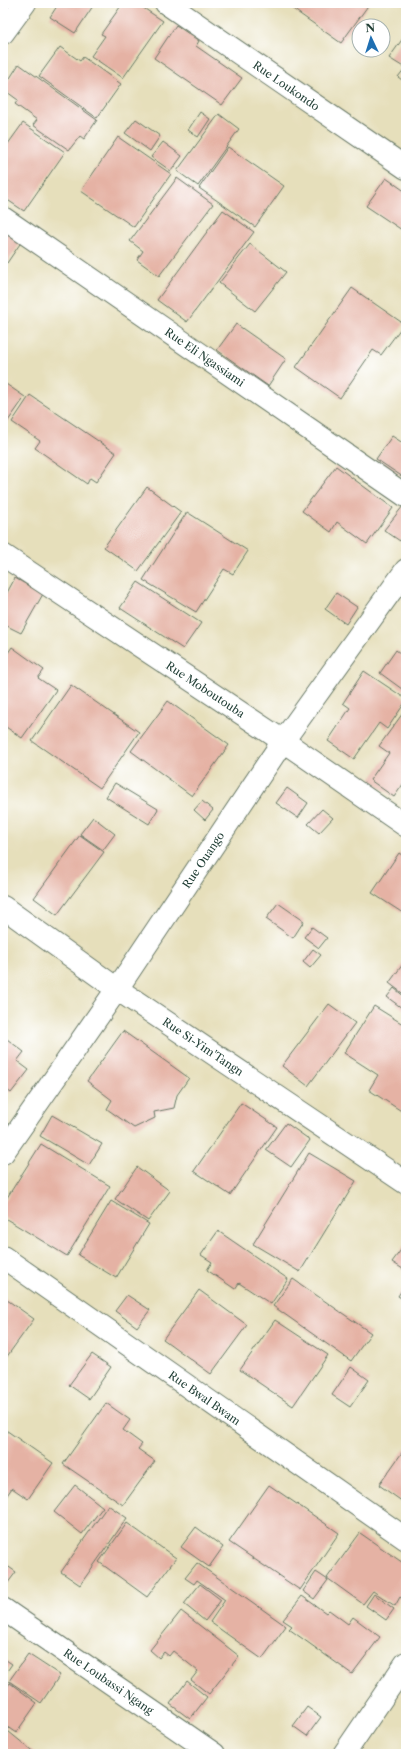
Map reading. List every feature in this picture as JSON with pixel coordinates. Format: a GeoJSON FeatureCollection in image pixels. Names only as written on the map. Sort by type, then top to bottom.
{"type":"FeatureCollection","features":[{"type":"Feature","properties":{"kind":"street"},"geometry":{"type":"LineString","coordinates":[[3,33],[25,3]]}},
{"type":"Feature","properties":{"kind":"street","name":"Rue Loukondo"},"geometry":{"type":"LineString","coordinates":[[166,3],[406,168]]}},
{"type":"Feature","properties":{"kind":"street","name":"Rue Eli Ngassiami"},"geometry":{"type":"LineString","coordinates":[[3,218],[406,496]]}},
{"type":"Feature","properties":{"kind":"street","name":"Rue Moboutouba"},"geometry":{"type":"LineString","coordinates":[[3,556],[283,741],[406,826]]}},
{"type":"Feature","properties":{"kind":"street","name":"Rue Ouango"},"geometry":{"type":"LineString","coordinates":[[3,1153],[118,989],[283,741],[406,570]]}},
{"type":"Feature","properties":{"kind":"street","name":"Rue Si-Yim'Tangn"},"geometry":{"type":"LineString","coordinates":[[3,907],[118,989],[406,1183]]}},
{"type":"Feature","properties":{"kind":"street","name":"Rue Bwal Bwam"},"geometry":{"type":"LineString","coordinates":[[3,1257],[406,1539]]}},
{"type":"Feature","properties":{"kind":"street","name":"Rue Loubassi Ngang"},"geometry":{"type":"LineString","coordinates":[[3,1609],[214,1754]]}},
{"type":"Feature","properties":{"kind":"street"},"geometry":{"type":"LineString","coordinates":[[344,1754],[406,1663]]}},
{"type":"Feature","properties":{"kind":"building"},"geometry":{"type":"Polygon","coordinates":[[[59,3],[95,3],[75,33],[50,17],[59,3]]]}},
{"type":"Feature","properties":{"kind":"building"},"geometry":{"type":"Polygon","coordinates":[[[123,3],[136,3],[163,21],[123,78],[91,56],[105,36],[101,34],[123,3]]]}},
{"type":"Feature","properties":{"kind":"building"},"geometry":{"type":"Polygon","coordinates":[[[293,3],[370,3],[359,18],[351,18],[351,29],[341,43],[290,7],[293,3]]]}},
{"type":"Feature","properties":{"kind":"building"},"geometry":{"type":"Polygon","coordinates":[[[176,25],[199,41],[196,46],[242,78],[222,105],[154,58],[176,25]]]}},
{"type":"Feature","properties":{"kind":"building"},"geometry":{"type":"Polygon","coordinates":[[[406,34],[406,83],[398,77],[405,68],[389,58],[391,58],[391,55],[406,34]]]}},
{"type":"Feature","properties":{"kind":"building"},"geometry":{"type":"Polygon","coordinates":[[[60,47],[80,61],[83,57],[121,84],[97,118],[39,76],[60,47]]]}},
{"type":"Feature","properties":{"kind":"building"},"geometry":{"type":"Polygon","coordinates":[[[19,64],[97,120],[84,139],[80,136],[69,150],[33,125],[37,120],[15,104],[18,100],[3,89],[19,64]]]}},
{"type":"Feature","properties":{"kind":"building"},"geometry":{"type":"Polygon","coordinates":[[[200,112],[210,119],[198,137],[188,130],[200,112]]]}},
{"type":"Feature","properties":{"kind":"building"},"geometry":{"type":"Polygon","coordinates":[[[219,114],[239,129],[198,186],[177,171],[219,114]]]}},
{"type":"Feature","properties":{"kind":"building"},"geometry":{"type":"Polygon","coordinates":[[[136,119],[160,136],[150,151],[125,133],[136,119]]]}},
{"type":"Feature","properties":{"kind":"building"},"geometry":{"type":"Polygon","coordinates":[[[23,123],[65,152],[24,211],[3,197],[3,147],[5,148],[23,123]]]}},
{"type":"Feature","properties":{"kind":"building"},"geometry":{"type":"Polygon","coordinates":[[[118,137],[171,174],[134,227],[81,191],[118,137]]]}},
{"type":"Feature","properties":{"kind":"building"},"geometry":{"type":"Polygon","coordinates":[[[163,142],[182,156],[171,171],[151,157],[163,142]]]}},
{"type":"Feature","properties":{"kind":"building"},"geometry":{"type":"Polygon","coordinates":[[[228,147],[284,186],[255,227],[199,188],[228,147]]]}},
{"type":"Feature","properties":{"kind":"building"},"geometry":{"type":"Polygon","coordinates":[[[177,178],[213,204],[159,276],[137,260],[143,251],[130,241],[177,178]]]}},
{"type":"Feature","properties":{"kind":"building"},"geometry":{"type":"Polygon","coordinates":[[[386,178],[406,192],[405,232],[366,206],[386,178]]]}},
{"type":"Feature","properties":{"kind":"building"},"geometry":{"type":"Polygon","coordinates":[[[223,210],[254,232],[187,322],[157,300],[223,210]]]}},
{"type":"Feature","properties":{"kind":"building"},"geometry":{"type":"Polygon","coordinates":[[[3,224],[24,238],[7,263],[3,260],[3,224]]]}},
{"type":"Feature","properties":{"kind":"building"},"geometry":{"type":"Polygon","coordinates":[[[250,244],[286,272],[255,311],[219,283],[250,244]]]}},
{"type":"Feature","properties":{"kind":"building"},"geometry":{"type":"Polygon","coordinates":[[[352,288],[404,324],[381,355],[373,350],[340,398],[296,367],[352,288]]]}},
{"type":"Feature","properties":{"kind":"building"},"geometry":{"type":"Polygon","coordinates":[[[236,324],[286,359],[268,386],[217,350],[236,324]]]}},
{"type":"Feature","properties":{"kind":"building"},"geometry":{"type":"Polygon","coordinates":[[[3,382],[25,397],[3,428],[3,382]]]}},
{"type":"Feature","properties":{"kind":"building"},"geometry":{"type":"Polygon","coordinates":[[[30,395],[116,453],[96,482],[90,478],[87,484],[35,448],[40,441],[12,422],[30,395]]]}},
{"type":"Feature","properties":{"kind":"building"},"geometry":{"type":"Polygon","coordinates":[[[392,436],[406,445],[406,479],[376,459],[392,436]]]}},
{"type":"Feature","properties":{"kind":"building"},"geometry":{"type":"Polygon","coordinates":[[[336,466],[393,508],[367,544],[337,522],[331,532],[302,511],[336,466]]]}},
{"type":"Feature","properties":{"kind":"building"},"geometry":{"type":"Polygon","coordinates":[[[147,487],[181,512],[138,571],[104,547],[147,487]]]}},
{"type":"Feature","properties":{"kind":"building"},"geometry":{"type":"Polygon","coordinates":[[[403,506],[406,508],[406,532],[400,541],[384,530],[403,506]]]}},
{"type":"Feature","properties":{"kind":"building"},"geometry":{"type":"Polygon","coordinates":[[[187,512],[248,551],[233,574],[224,569],[196,612],[143,580],[187,512]]]}},
{"type":"Feature","properties":{"kind":"building"},"geometry":{"type":"Polygon","coordinates":[[[15,578],[43,594],[21,633],[3,624],[3,600],[15,578]]]}},
{"type":"Feature","properties":{"kind":"building"},"geometry":{"type":"Polygon","coordinates":[[[138,582],[201,623],[183,649],[120,608],[138,582]]]}},
{"type":"Feature","properties":{"kind":"building"},"geometry":{"type":"Polygon","coordinates":[[[336,593],[357,607],[346,624],[325,609],[336,593]]]}},
{"type":"Feature","properties":{"kind":"building"},"geometry":{"type":"Polygon","coordinates":[[[12,647],[44,670],[38,678],[56,690],[22,738],[3,725],[3,660],[12,647]]]}},
{"type":"Feature","properties":{"kind":"building"},"geometry":{"type":"Polygon","coordinates":[[[396,650],[406,658],[406,692],[380,673],[396,650]]]}},
{"type":"Feature","properties":{"kind":"building"},"geometry":{"type":"Polygon","coordinates":[[[364,671],[406,699],[406,701],[387,729],[379,723],[354,759],[328,741],[350,708],[343,703],[364,671]]]}},
{"type":"Feature","properties":{"kind":"building"},"geometry":{"type":"Polygon","coordinates":[[[71,685],[139,732],[100,788],[32,741],[71,685]]]}},
{"type":"Feature","properties":{"kind":"building"},"geometry":{"type":"Polygon","coordinates":[[[168,701],[229,745],[192,796],[131,751],[168,701]]]}},
{"type":"Feature","properties":{"kind":"building"},"geometry":{"type":"Polygon","coordinates":[[[403,713],[406,715],[406,780],[394,797],[370,780],[389,753],[379,746],[403,713]]]}},
{"type":"Feature","properties":{"kind":"building"},"geometry":{"type":"Polygon","coordinates":[[[115,783],[158,809],[149,824],[106,797],[115,783]]]}},
{"type":"Feature","properties":{"kind":"building"},"geometry":{"type":"Polygon","coordinates":[[[287,788],[308,803],[298,818],[276,803],[287,788]]]}},
{"type":"Feature","properties":{"kind":"building"},"geometry":{"type":"Polygon","coordinates":[[[202,801],[213,810],[205,820],[194,810],[202,801]]]}},
{"type":"Feature","properties":{"kind":"building"},"geometry":{"type":"Polygon","coordinates":[[[322,809],[333,818],[319,833],[308,824],[322,809]]]}},
{"type":"Feature","properties":{"kind":"building"},"geometry":{"type":"Polygon","coordinates":[[[93,817],[115,834],[103,850],[80,834],[93,817]]]}},
{"type":"Feature","properties":{"kind":"building"},"geometry":{"type":"Polygon","coordinates":[[[80,835],[104,852],[57,915],[34,898],[80,835]]]}},
{"type":"Feature","properties":{"kind":"building"},"geometry":{"type":"Polygon","coordinates":[[[399,853],[406,858],[406,915],[372,893],[399,853]]]}},
{"type":"Feature","properties":{"kind":"building"},"geometry":{"type":"Polygon","coordinates":[[[278,903],[304,921],[293,938],[266,919],[278,903]]]}},
{"type":"Feature","properties":{"kind":"building"},"geometry":{"type":"Polygon","coordinates":[[[312,927],[327,938],[319,948],[304,937],[312,927]]]}},
{"type":"Feature","properties":{"kind":"building"},"geometry":{"type":"Polygon","coordinates":[[[313,949],[321,955],[310,968],[303,962],[313,949]]]}},
{"type":"Feature","properties":{"kind":"building"},"geometry":{"type":"Polygon","coordinates":[[[406,960],[406,996],[389,983],[406,960]]]}},
{"type":"Feature","properties":{"kind":"building"},"geometry":{"type":"Polygon","coordinates":[[[394,988],[406,998],[406,1011],[387,997],[394,988]]]}},
{"type":"Feature","properties":{"kind":"building"},"geometry":{"type":"Polygon","coordinates":[[[329,1004],[355,1023],[308,1086],[282,1066],[329,1004]]]}},
{"type":"Feature","properties":{"kind":"building"},"geometry":{"type":"Polygon","coordinates":[[[374,1006],[406,1026],[406,1114],[369,1090],[378,1075],[344,1053],[374,1006]]]}},
{"type":"Feature","properties":{"kind":"building"},"geometry":{"type":"Polygon","coordinates":[[[123,1031],[189,1078],[177,1095],[174,1108],[154,1112],[155,1118],[134,1128],[107,1109],[112,1100],[87,1081],[123,1031]]]}},
{"type":"Feature","properties":{"kind":"building"},"geometry":{"type":"Polygon","coordinates":[[[3,1036],[24,1052],[17,1061],[29,1070],[11,1093],[3,1087],[3,1036]]]}},
{"type":"Feature","properties":{"kind":"building"},"geometry":{"type":"Polygon","coordinates":[[[241,1103],[277,1127],[230,1195],[194,1171],[241,1103]]]}},
{"type":"Feature","properties":{"kind":"building"},"geometry":{"type":"Polygon","coordinates":[[[52,1115],[102,1144],[89,1165],[40,1136],[52,1115]]]}},
{"type":"Feature","properties":{"kind":"building"},"geometry":{"type":"Polygon","coordinates":[[[286,1123],[310,1140],[291,1167],[266,1150],[286,1123]]]}},
{"type":"Feature","properties":{"kind":"building"},"geometry":{"type":"Polygon","coordinates":[[[41,1144],[110,1186],[67,1256],[3,1217],[3,1204],[41,1144]]]}},
{"type":"Feature","properties":{"kind":"building"},"geometry":{"type":"Polygon","coordinates":[[[309,1153],[356,1181],[300,1272],[253,1244],[309,1153]]]}},
{"type":"Feature","properties":{"kind":"building"},"geometry":{"type":"Polygon","coordinates":[[[137,1167],[170,1191],[148,1221],[115,1199],[137,1167]]]}},
{"type":"Feature","properties":{"kind":"building"},"geometry":{"type":"Polygon","coordinates":[[[111,1201],[149,1224],[116,1278],[78,1255],[111,1201]]]}},
{"type":"Feature","properties":{"kind":"building"},"geometry":{"type":"Polygon","coordinates":[[[218,1231],[288,1279],[271,1304],[239,1283],[235,1289],[207,1270],[212,1262],[201,1255],[218,1231]]]}},
{"type":"Feature","properties":{"kind":"building"},"geometry":{"type":"Polygon","coordinates":[[[406,1243],[406,1271],[392,1262],[406,1243]]]}},
{"type":"Feature","properties":{"kind":"building"},"geometry":{"type":"Polygon","coordinates":[[[293,1279],[371,1333],[351,1361],[273,1306],[293,1279]]]}},
{"type":"Feature","properties":{"kind":"building"},"geometry":{"type":"Polygon","coordinates":[[[406,1284],[406,1301],[398,1296],[406,1284]]]}},
{"type":"Feature","properties":{"kind":"building"},"geometry":{"type":"Polygon","coordinates":[[[199,1290],[247,1325],[211,1374],[163,1339],[199,1290]]]}},
{"type":"Feature","properties":{"kind":"building"},"geometry":{"type":"Polygon","coordinates":[[[127,1295],[150,1310],[137,1327],[115,1311],[127,1295]]]}},
{"type":"Feature","properties":{"kind":"building"},"geometry":{"type":"Polygon","coordinates":[[[3,1297],[34,1319],[3,1362],[3,1297]]]}},
{"type":"Feature","properties":{"kind":"building"},"geometry":{"type":"Polygon","coordinates":[[[275,1320],[328,1355],[293,1406],[240,1370],[275,1320]]]}},
{"type":"Feature","properties":{"kind":"building"},"geometry":{"type":"Polygon","coordinates":[[[92,1354],[111,1367],[89,1399],[69,1385],[92,1354]]]}},
{"type":"Feature","properties":{"kind":"building"},"geometry":{"type":"Polygon","coordinates":[[[351,1367],[369,1380],[350,1407],[332,1395],[351,1367]]]}},
{"type":"Feature","properties":{"kind":"building"},"geometry":{"type":"Polygon","coordinates":[[[106,1403],[130,1420],[123,1430],[142,1444],[138,1449],[155,1461],[123,1505],[63,1464],[106,1403]]]}},
{"type":"Feature","properties":{"kind":"building"},"geometry":{"type":"Polygon","coordinates":[[[3,1428],[53,1463],[28,1499],[12,1488],[3,1501],[3,1428]]]}},
{"type":"Feature","properties":{"kind":"building"},"geometry":{"type":"Polygon","coordinates":[[[406,1447],[406,1504],[379,1485],[406,1447]]]}},
{"type":"Feature","properties":{"kind":"building"},"geometry":{"type":"Polygon","coordinates":[[[75,1485],[103,1507],[82,1534],[54,1512],[75,1485]]]}},
{"type":"Feature","properties":{"kind":"building"},"geometry":{"type":"Polygon","coordinates":[[[269,1485],[339,1533],[300,1590],[229,1542],[269,1485]]]}},
{"type":"Feature","properties":{"kind":"building"},"geometry":{"type":"Polygon","coordinates":[[[108,1505],[127,1518],[80,1585],[61,1572],[108,1505]]]}},
{"type":"Feature","properties":{"kind":"building"},"geometry":{"type":"Polygon","coordinates":[[[127,1523],[176,1558],[147,1597],[99,1562],[127,1523]]]}},
{"type":"Feature","properties":{"kind":"building"},"geometry":{"type":"Polygon","coordinates":[[[196,1527],[223,1547],[209,1567],[181,1547],[196,1527]]]}},
{"type":"Feature","properties":{"kind":"building"},"geometry":{"type":"Polygon","coordinates":[[[360,1533],[406,1565],[406,1601],[400,1597],[395,1606],[373,1591],[363,1604],[327,1578],[360,1533]]]}},
{"type":"Feature","properties":{"kind":"building"},"geometry":{"type":"Polygon","coordinates":[[[3,1563],[16,1572],[4,1588],[3,1587],[3,1563]]]}},
{"type":"Feature","properties":{"kind":"building"},"geometry":{"type":"Polygon","coordinates":[[[197,1563],[286,1626],[262,1659],[210,1622],[225,1600],[197,1580],[194,1584],[185,1578],[197,1563]]]}},
{"type":"Feature","properties":{"kind":"building"},"geometry":{"type":"Polygon","coordinates":[[[316,1572],[328,1580],[314,1599],[303,1591],[316,1572]]]}},
{"type":"Feature","properties":{"kind":"building"},"geometry":{"type":"Polygon","coordinates":[[[200,1584],[221,1600],[205,1621],[184,1604],[200,1584]]]}},
{"type":"Feature","properties":{"kind":"building"},"geometry":{"type":"Polygon","coordinates":[[[374,1594],[394,1609],[386,1620],[366,1606],[374,1594]]]}},
{"type":"Feature","properties":{"kind":"building"},"geometry":{"type":"Polygon","coordinates":[[[302,1596],[326,1613],[329,1610],[348,1624],[353,1617],[380,1637],[352,1674],[289,1629],[292,1626],[283,1620],[302,1596]]]}},
{"type":"Feature","properties":{"kind":"building"},"geometry":{"type":"Polygon","coordinates":[[[181,1611],[239,1656],[209,1694],[191,1680],[198,1671],[173,1651],[169,1656],[164,1652],[159,1658],[150,1650],[181,1611]]]}},
{"type":"Feature","properties":{"kind":"building"},"geometry":{"type":"Polygon","coordinates":[[[28,1654],[60,1675],[41,1703],[9,1681],[28,1654]]]}},
{"type":"Feature","properties":{"kind":"building"},"geometry":{"type":"Polygon","coordinates":[[[3,1658],[12,1664],[3,1677],[3,1658]]]}},
{"type":"Feature","properties":{"kind":"building"},"geometry":{"type":"Polygon","coordinates":[[[187,1681],[207,1697],[190,1719],[170,1704],[187,1681]]]}},
{"type":"Feature","properties":{"kind":"building"},"geometry":{"type":"Polygon","coordinates":[[[10,1683],[37,1703],[16,1733],[3,1724],[3,1692],[10,1683]]]}},
{"type":"Feature","properties":{"kind":"building"},"geometry":{"type":"Polygon","coordinates":[[[307,1707],[321,1717],[307,1736],[293,1726],[307,1707]]]}},
{"type":"Feature","properties":{"kind":"building"},"geometry":{"type":"Polygon","coordinates":[[[3,1727],[36,1754],[3,1754],[3,1727]]]}}]}
